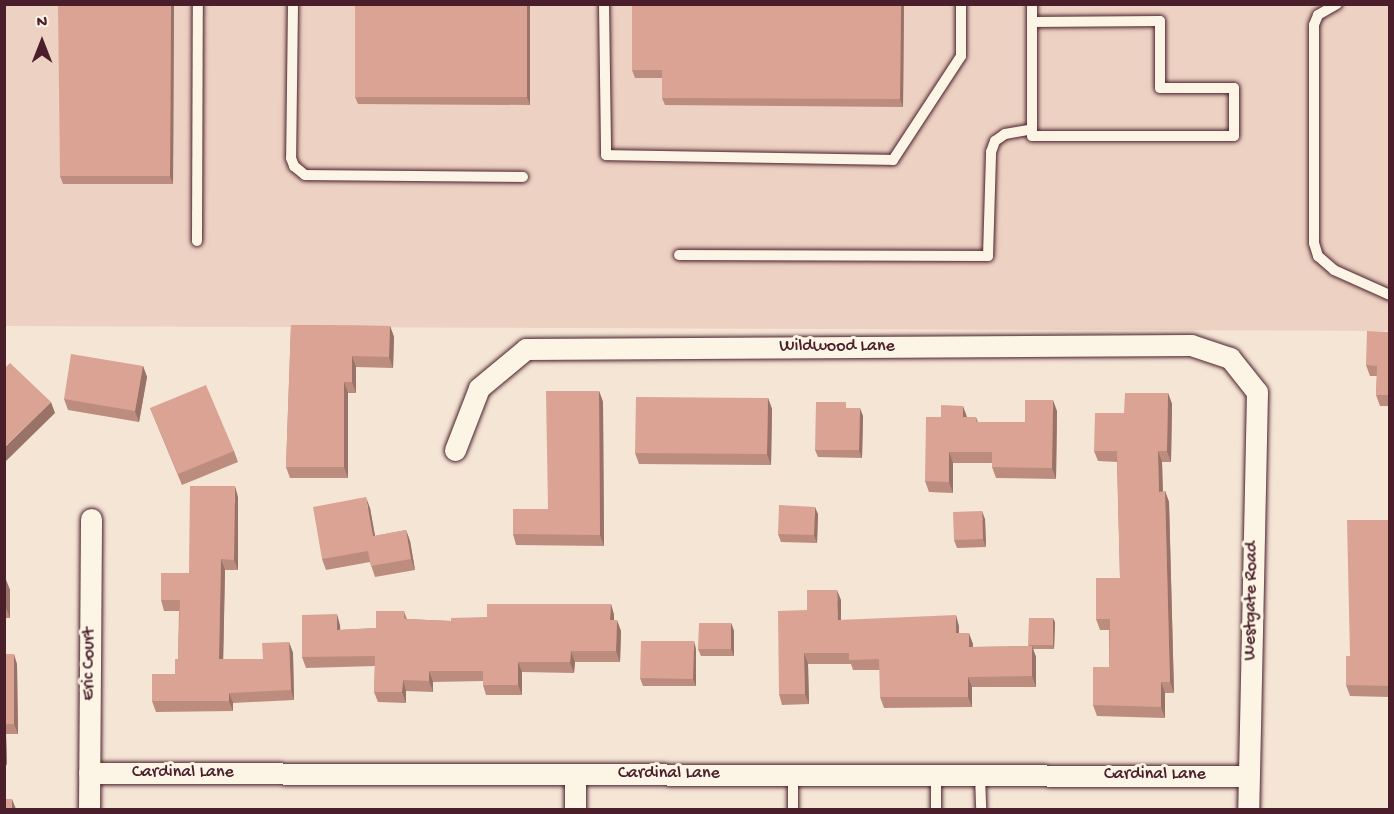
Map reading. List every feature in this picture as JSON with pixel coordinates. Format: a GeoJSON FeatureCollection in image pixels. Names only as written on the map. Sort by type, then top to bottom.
{"type":"FeatureCollection","features":[{"type":"Feature","properties":{"kind":"street","name":"Wildwood Lane"},"geometry":{"type":"LineString","coordinates":[[455,450],[479,388],[526,349],[1191,345],[1230,358],[1257,392]]}},
{"type":"Feature","properties":{"kind":"street","name":"Westgate Road"},"geometry":{"type":"LineString","coordinates":[[1248,810],[1257,392]]}},
{"type":"Feature","properties":{"kind":"street","name":"Eric Court"},"geometry":{"type":"LineString","coordinates":[[89,810],[91,519]]}},
{"type":"Feature","properties":{"kind":"street","name":"Cardinal Lane"},"geometry":{"type":"LineString","coordinates":[[89,773],[1248,776]]}},
{"type":"Feature","properties":{"kind":"street"},"geometry":{"type":"LineString","coordinates":[[575,774],[575,810]]}},
{"type":"Feature","properties":{"kind":"lane"},"geometry":{"type":"LineString","coordinates":[[197,241],[198,4]]}},
{"type":"Feature","properties":{"kind":"lane"},"geometry":{"type":"LineString","coordinates":[[292,4],[291,159],[305,175],[523,177]]}},
{"type":"Feature","properties":{"kind":"lane"},"geometry":{"type":"LineString","coordinates":[[604,4],[606,155],[893,160],[961,56],[961,4]]}},
{"type":"Feature","properties":{"kind":"lane"},"geometry":{"type":"LineString","coordinates":[[1032,4],[1032,22],[1032,136],[1234,136],[1234,88],[1160,88],[1160,21],[1032,22]]}},
{"type":"Feature","properties":{"kind":"lane"},"geometry":{"type":"LineString","coordinates":[[1337,4],[1318,15],[1314,25],[1314,243],[1318,256],[1334,270],[1389,296]]}},
{"type":"Feature","properties":{"kind":"lane"},"geometry":{"type":"LineString","coordinates":[[679,255],[988,256],[991,152],[1005,134],[1032,129]]}},
{"type":"Feature","properties":{"kind":"lane"},"geometry":{"type":"LineString","coordinates":[[793,774],[793,810]]}},
{"type":"Feature","properties":{"kind":"lane"},"geometry":{"type":"LineString","coordinates":[[936,775],[936,810]]}},
{"type":"Feature","properties":{"kind":"lane"},"geometry":{"type":"LineString","coordinates":[[980,775],[981,810]]}},
{"type":"Feature","properties":{"kind":"shaded area"},"geometry":{"type":"Polygon","coordinates":[[[5,5],[1389,5],[1389,331],[5,326],[5,5]]]}},
{"type":"Feature","properties":{"kind":"building"},"geometry":{"type":"Polygon","coordinates":[[[58,4],[171,4],[170,176],[60,176],[58,4]]]}},
{"type":"Feature","properties":{"kind":"building"},"geometry":{"type":"Polygon","coordinates":[[[355,4],[527,4],[527,97],[355,97],[355,4]]]}},
{"type":"Feature","properties":{"kind":"building"},"geometry":{"type":"Polygon","coordinates":[[[632,4],[901,4],[900,99],[662,98],[662,70],[632,70],[632,4]]]}},
{"type":"Feature","properties":{"kind":"building"},"geometry":{"type":"Polygon","coordinates":[[[291,325],[390,326],[389,357],[352,356],[352,382],[344,382],[344,467],[286,467],[291,325]]]}},
{"type":"Feature","properties":{"kind":"building"},"geometry":{"type":"Polygon","coordinates":[[[1367,331],[1389,332],[1389,395],[1376,395],[1377,366],[1366,365],[1367,331]]]}},
{"type":"Feature","properties":{"kind":"building"},"geometry":{"type":"Polygon","coordinates":[[[71,354],[143,366],[135,411],[64,399],[71,354]]]}},
{"type":"Feature","properties":{"kind":"building"},"geometry":{"type":"Polygon","coordinates":[[[10,363],[51,402],[4,448],[4,369],[10,363]]]}},
{"type":"Feature","properties":{"kind":"building"},"geometry":{"type":"Polygon","coordinates":[[[206,385],[234,451],[178,474],[150,408],[206,385]]]}},
{"type":"Feature","properties":{"kind":"building"},"geometry":{"type":"Polygon","coordinates":[[[546,391],[599,391],[600,535],[513,534],[513,509],[548,509],[546,391]]]}},
{"type":"Feature","properties":{"kind":"building"},"geometry":{"type":"Polygon","coordinates":[[[1125,393],[1168,393],[1167,451],[1158,451],[1159,492],[1165,491],[1170,682],[1161,682],[1161,707],[1093,705],[1093,667],[1109,667],[1110,619],[1096,619],[1096,578],[1120,578],[1117,451],[1094,451],[1095,413],[1124,413],[1125,393]]]}},
{"type":"Feature","properties":{"kind":"building"},"geometry":{"type":"Polygon","coordinates":[[[636,397],[768,398],[767,454],[635,453],[636,397]]]}},
{"type":"Feature","properties":{"kind":"building"},"geometry":{"type":"Polygon","coordinates":[[[1025,400],[1053,400],[1052,468],[992,467],[992,452],[949,452],[949,482],[925,481],[926,417],[941,417],[941,405],[963,406],[963,417],[976,417],[976,422],[1025,422],[1025,400]]]}},
{"type":"Feature","properties":{"kind":"building"},"geometry":{"type":"Polygon","coordinates":[[[816,402],[846,402],[846,408],[860,408],[859,450],[815,450],[816,402]]]}},
{"type":"Feature","properties":{"kind":"building"},"geometry":{"type":"Polygon","coordinates":[[[190,486],[235,486],[234,560],[221,559],[219,659],[263,659],[262,643],[289,642],[291,690],[229,693],[229,701],[152,701],[152,674],[175,674],[175,659],[178,659],[180,600],[161,600],[161,573],[189,573],[190,486]]]}},
{"type":"Feature","properties":{"kind":"building"},"geometry":{"type":"Polygon","coordinates":[[[366,497],[373,536],[406,530],[411,559],[371,566],[368,551],[322,559],[313,507],[366,497]]]}},
{"type":"Feature","properties":{"kind":"building"},"geometry":{"type":"Polygon","coordinates":[[[779,505],[815,507],[814,535],[778,534],[779,505]]]}},
{"type":"Feature","properties":{"kind":"building"},"geometry":{"type":"Polygon","coordinates":[[[982,511],[983,539],[954,540],[953,512],[982,511]]]}},
{"type":"Feature","properties":{"kind":"building"},"geometry":{"type":"Polygon","coordinates":[[[1347,520],[1389,520],[1389,686],[1346,685],[1346,656],[1350,656],[1347,520]]]}},
{"type":"Feature","properties":{"kind":"building"},"geometry":{"type":"Polygon","coordinates":[[[4,580],[6,580],[6,608],[4,608],[4,580]]]}},
{"type":"Feature","properties":{"kind":"building"},"geometry":{"type":"Polygon","coordinates":[[[807,590],[837,590],[838,620],[956,615],[956,633],[969,633],[969,647],[1032,646],[1032,676],[968,677],[968,697],[880,697],[879,659],[849,660],[849,653],[804,653],[805,694],[779,694],[778,611],[807,610],[807,590]]]}},
{"type":"Feature","properties":{"kind":"building"},"geometry":{"type":"Polygon","coordinates":[[[487,604],[611,604],[610,620],[617,620],[616,651],[571,651],[570,662],[518,662],[518,685],[483,685],[483,671],[429,671],[429,681],[403,680],[402,692],[374,692],[375,656],[302,657],[302,615],[337,614],[337,630],[376,628],[376,611],[404,611],[404,619],[451,621],[451,618],[487,617],[487,604]]]}},
{"type":"Feature","properties":{"kind":"building"},"geometry":{"type":"Polygon","coordinates":[[[1029,618],[1053,618],[1053,645],[1028,645],[1029,618]]]}},
{"type":"Feature","properties":{"kind":"building"},"geometry":{"type":"Polygon","coordinates":[[[699,623],[731,623],[731,649],[698,649],[699,623]]]}},
{"type":"Feature","properties":{"kind":"building"},"geometry":{"type":"Polygon","coordinates":[[[641,641],[694,641],[693,679],[640,678],[641,641]]]}},
{"type":"Feature","properties":{"kind":"building"},"geometry":{"type":"Polygon","coordinates":[[[4,654],[14,654],[14,724],[4,724],[4,654]]]}},
{"type":"Feature","properties":{"kind":"building"},"geometry":{"type":"Polygon","coordinates":[[[4,799],[12,799],[12,810],[4,810],[4,799]]]}}]}
